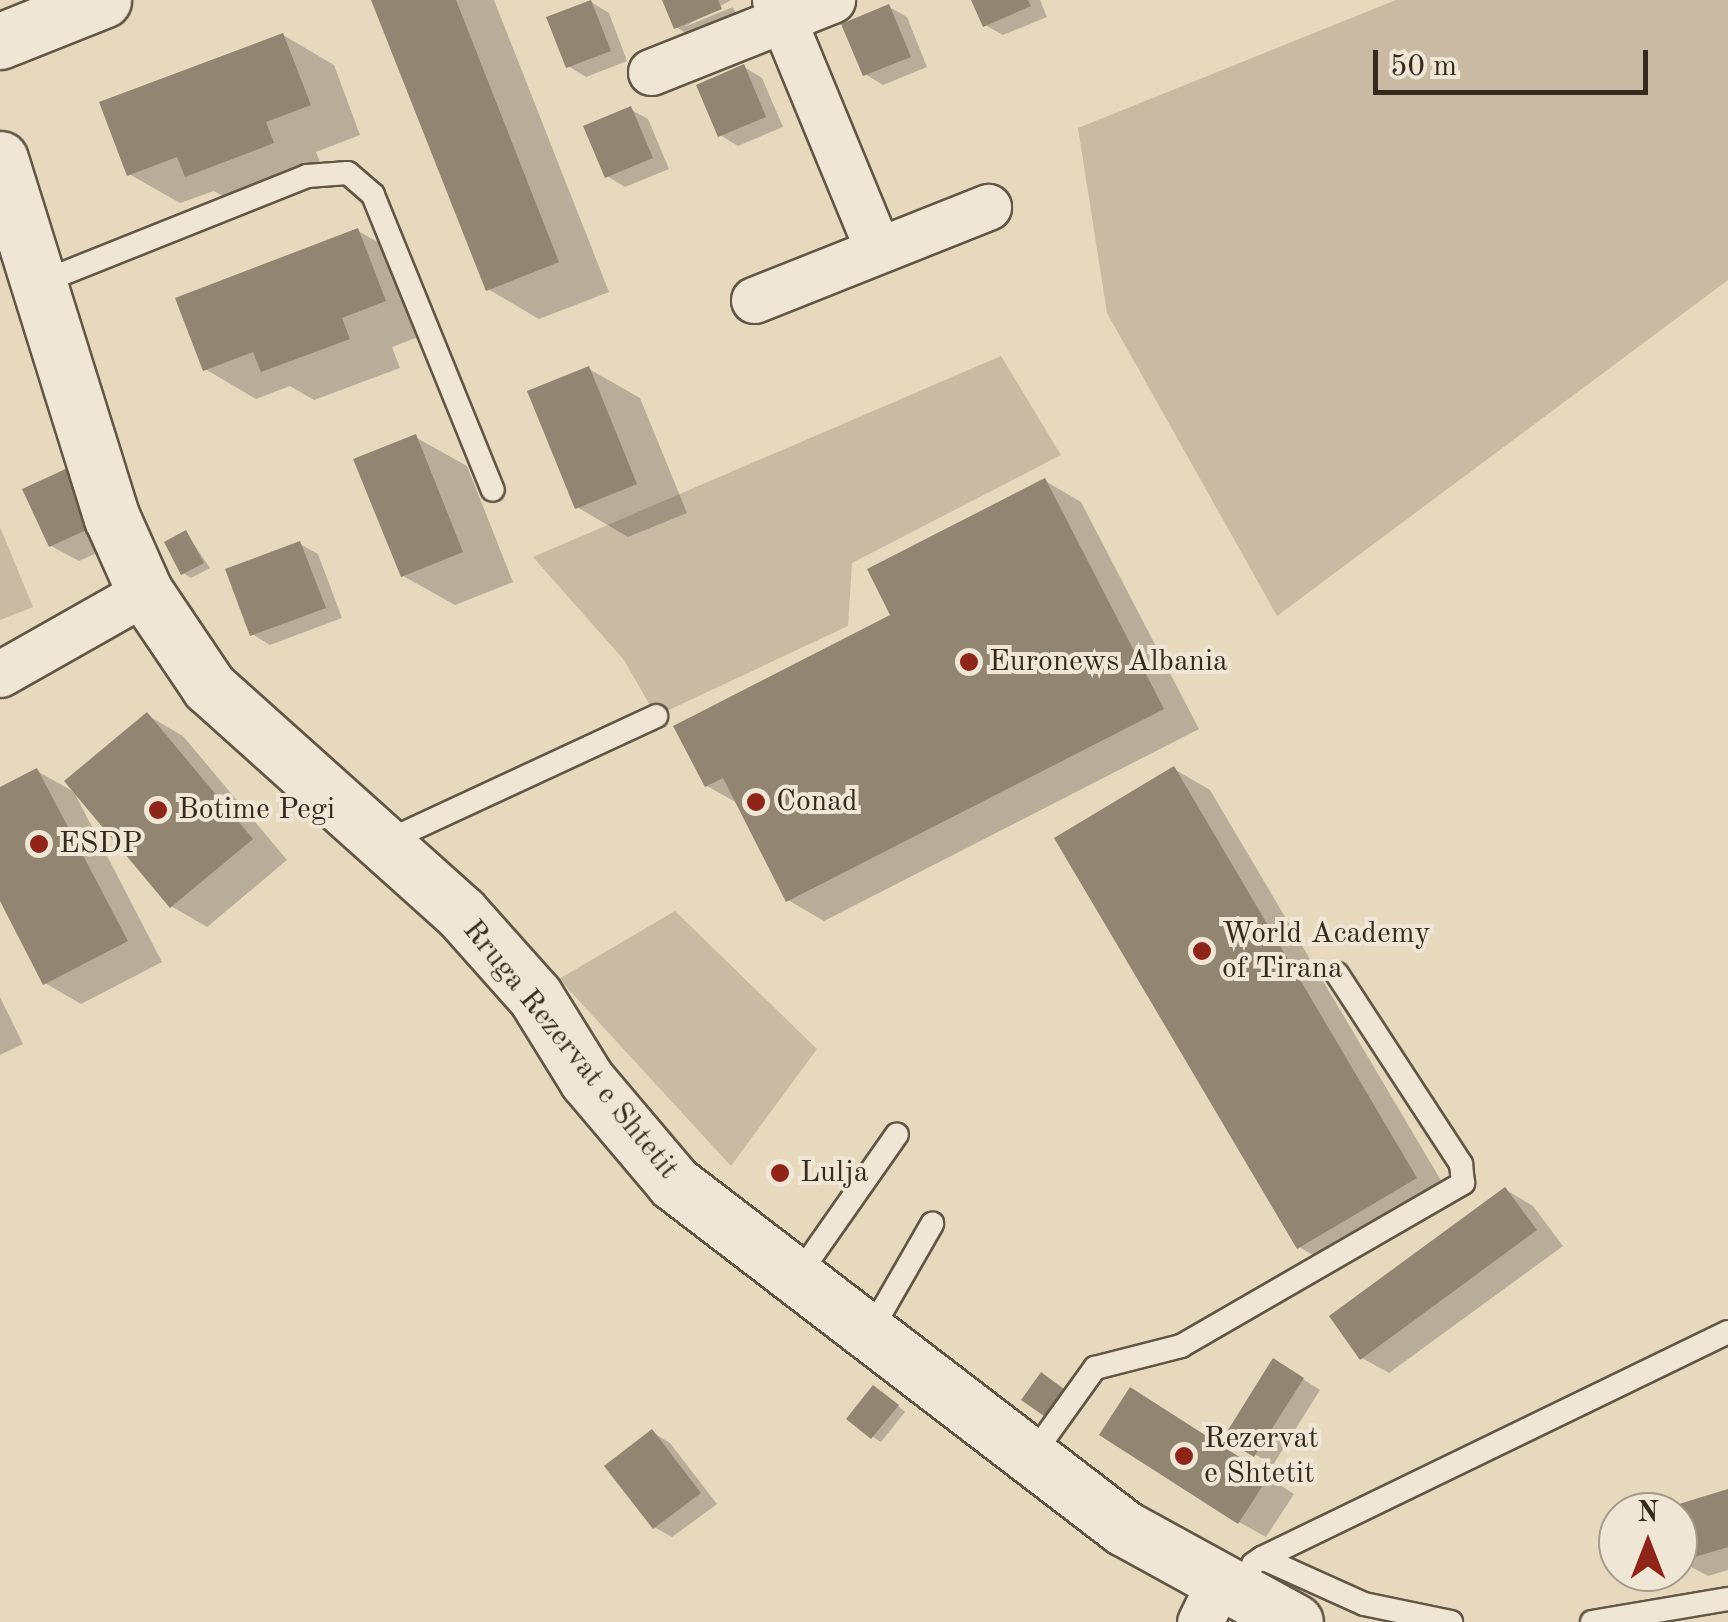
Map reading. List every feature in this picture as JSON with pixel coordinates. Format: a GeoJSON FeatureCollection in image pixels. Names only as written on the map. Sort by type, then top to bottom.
{"type":"FeatureCollection","features":[{"type":"Feature","properties":{"kind":"street"},"geometry":{"type":"LineString","coordinates":[[0,41],[103,0]]}},
{"type":"Feature","properties":{"kind":"street"},"geometry":{"type":"LineString","coordinates":[[652,72],[779,10],[832,0]]}},
{"type":"Feature","properties":{"kind":"street"},"geometry":{"type":"LineString","coordinates":[[779,10],[878,250]]}},
{"type":"Feature","properties":{"kind":"street","name":"Rruga Rezervat e Shtetit"},"geometry":{"type":"LineString","coordinates":[[0,159],[112,518],[145,592],[209,687],[461,913],[535,996],[587,1080],[674,1182],[868,1335],[1124,1528],[1233,1582]]}},
{"type":"Feature","properties":{"kind":"street"},"geometry":{"type":"LineString","coordinates":[[754,300],[988,207]]}},
{"type":"Feature","properties":{"kind":"street"},"geometry":{"type":"LineString","coordinates":[[0,674],[145,592]]}},
{"type":"Feature","properties":{"kind":"street"},"geometry":{"type":"LineString","coordinates":[[1233,1582],[1295,1622]]}},
{"type":"Feature","properties":{"kind":"lane"},"geometry":{"type":"LineString","coordinates":[[37,284],[307,176],[348,172],[373,194],[492,490]]}},
{"type":"Feature","properties":{"kind":"lane"},"geometry":{"type":"LineString","coordinates":[[382,843],[656,716]]}},
{"type":"Feature","properties":{"kind":"lane"},"geometry":{"type":"LineString","coordinates":[[1030,1457],[1094,1368],[1181,1346],[1463,1183],[1461,1164],[1337,974]]}},
{"type":"Feature","properties":{"kind":"lane"},"geometry":{"type":"LineString","coordinates":[[796,1277],[897,1134]]}},
{"type":"Feature","properties":{"kind":"lane"},"geometry":{"type":"LineString","coordinates":[[868,1335],[932,1224]]}},
{"type":"Feature","properties":{"kind":"lane"},"geometry":{"type":"LineString","coordinates":[[1233,1582],[1728,1332]]}},
{"type":"Feature","properties":{"kind":"lane","name":"Rruga Rezervat e Shtetit"},"geometry":{"type":"LineString","coordinates":[[1233,1582],[1451,1622]]}},
{"type":"Feature","properties":{"kind":"lane"},"geometry":{"type":"LineString","coordinates":[[1592,1622],[1728,1599]]}},
{"type":"Feature","properties":{"kind":"shaded area"},"geometry":{"type":"Polygon","coordinates":[[[1396,0],[1728,0],[1728,280],[1277,616],[1107,313],[1078,128],[1396,0]]]}},
{"type":"Feature","properties":{"kind":"shaded area"},"geometry":{"type":"Polygon","coordinates":[[[1001,356],[1061,455],[852,563],[848,626],[656,716],[624,660],[533,557],[1001,356]]]}},
{"type":"Feature","properties":{"kind":"shaded area"},"geometry":{"type":"Polygon","coordinates":[[[0,527],[33,607],[0,620],[0,527]]]}},
{"type":"Feature","properties":{"kind":"shaded area"},"geometry":{"type":"Polygon","coordinates":[[[675,911],[817,1049],[731,1166],[559,979],[675,911]]]}},
{"type":"Feature","properties":{"kind":"building"},"geometry":{"type":"Polygon","coordinates":[[[371,0],[456,0],[559,262],[486,291],[371,0]]]}},
{"type":"Feature","properties":{"kind":"building"},"geometry":{"type":"Polygon","coordinates":[[[591,0],[611,51],[566,68],[546,17],[591,0]]]}},
{"type":"Feature","properties":{"kind":"building"},"geometry":{"type":"Polygon","coordinates":[[[662,0],[718,0],[722,9],[674,29],[662,0]]]}},
{"type":"Feature","properties":{"kind":"building"},"geometry":{"type":"Polygon","coordinates":[[[971,0],[1028,0],[1031,6],[983,27],[971,0]]]}},
{"type":"Feature","properties":{"kind":"building"},"geometry":{"type":"Polygon","coordinates":[[[889,4],[911,57],[863,76],[841,24],[889,4]]]}},
{"type":"Feature","properties":{"kind":"building"},"geometry":{"type":"Polygon","coordinates":[[[283,33],[311,105],[266,122],[274,143],[185,177],[177,157],[127,176],[99,102],[283,33]]]}},
{"type":"Feature","properties":{"kind":"building"},"geometry":{"type":"Polygon","coordinates":[[[744,64],[766,117],[718,137],[696,85],[744,64]]]}},
{"type":"Feature","properties":{"kind":"building"},"geometry":{"type":"Polygon","coordinates":[[[631,106],[653,158],[605,178],[583,126],[631,106]]]}},
{"type":"Feature","properties":{"kind":"building"},"geometry":{"type":"Polygon","coordinates":[[[358,228],[386,301],[342,318],[350,339],[261,372],[253,352],[203,371],[175,298],[358,228]]]}},
{"type":"Feature","properties":{"kind":"building"},"geometry":{"type":"Polygon","coordinates":[[[589,366],[637,484],[575,509],[527,391],[589,366]]]}},
{"type":"Feature","properties":{"kind":"building"},"geometry":{"type":"Polygon","coordinates":[[[416,434],[463,552],[401,577],[353,459],[416,434]]]}},
{"type":"Feature","properties":{"kind":"building"},"geometry":{"type":"Polygon","coordinates":[[[70,467],[97,525],[49,547],[22,489],[70,467]]]}},
{"type":"Feature","properties":{"kind":"building","name":"Euronews Albania"},"geometry":{"type":"Polygon","coordinates":[[[1045,478],[1164,709],[786,902],[723,778],[705,787],[673,726],[890,615],[867,569],[1045,478]]]}},
{"type":"Feature","properties":{"kind":"building"},"geometry":{"type":"Polygon","coordinates":[[[186,530],[204,563],[181,575],[164,542],[186,530]]]}},
{"type":"Feature","properties":{"kind":"building"},"geometry":{"type":"Polygon","coordinates":[[[300,541],[326,608],[250,636],[225,569],[300,541]]]}},
{"type":"Feature","properties":{"kind":"building","name":"Botime Pegi"},"geometry":{"type":"Polygon","coordinates":[[[147,712],[253,839],[170,908],[64,781],[147,712]]]}},
{"type":"Feature","properties":{"kind":"building","name":"World Academy of Tirana"},"geometry":{"type":"Polygon","coordinates":[[[1174,766],[1417,1178],[1297,1249],[1054,838],[1174,766]]]}},
{"type":"Feature","properties":{"kind":"building","name":"ESDP"},"geometry":{"type":"Polygon","coordinates":[[[37,768],[128,941],[43,985],[0,901],[0,787],[37,768]]]}},
{"type":"Feature","properties":{"kind":"building"},"geometry":{"type":"Polygon","coordinates":[[[1505,1187],[1537,1230],[1360,1360],[1329,1316],[1505,1187]]]}},
{"type":"Feature","properties":{"kind":"building"},"geometry":{"type":"Polygon","coordinates":[[[1273,1358],[1304,1378],[1254,1457],[1223,1438],[1273,1358]]]}},
{"type":"Feature","properties":{"kind":"building"},"geometry":{"type":"Polygon","coordinates":[[[1041,1372],[1064,1389],[1044,1416],[1021,1400],[1041,1372]]]}},
{"type":"Feature","properties":{"kind":"building"},"geometry":{"type":"Polygon","coordinates":[[[873,1385],[899,1405],[871,1439],[846,1419],[873,1385]]]}},
{"type":"Feature","properties":{"kind":"building","name":"Rezervat e Shtetit"},"geometry":{"type":"Polygon","coordinates":[[[1130,1387],[1269,1476],[1238,1524],[1099,1435],[1130,1387]]]}},
{"type":"Feature","properties":{"kind":"building"},"geometry":{"type":"Polygon","coordinates":[[[652,1429],[701,1493],[653,1529],[604,1466],[652,1429]]]}},
{"type":"Feature","properties":{"kind":"building"},"geometry":{"type":"Polygon","coordinates":[[[1728,1489],[1728,1547],[1698,1556],[1698,1498],[1728,1489]]]}},
{"type":"Feature","properties":{"kind":"place","name":"Euronews Albania"},"geometry":{"type":"Point","coordinates":[969,662]}},
{"type":"Feature","properties":{"kind":"place","name":"Conad"},"geometry":{"type":"Point","coordinates":[756,802]}},
{"type":"Feature","properties":{"kind":"place","name":"Botime Pegi"},"geometry":{"type":"Point","coordinates":[158,810]}},
{"type":"Feature","properties":{"kind":"place","name":"ESDP"},"geometry":{"type":"Point","coordinates":[39,844]}},
{"type":"Feature","properties":{"kind":"place","name":"World Academy of Tirana"},"geometry":{"type":"Point","coordinates":[1202,951]}},
{"type":"Feature","properties":{"kind":"place","name":"Lulja"},"geometry":{"type":"Point","coordinates":[780,1173]}},
{"type":"Feature","properties":{"kind":"place","name":"Rezervat e Shtetit"},"geometry":{"type":"Point","coordinates":[1184,1456]}}]}
